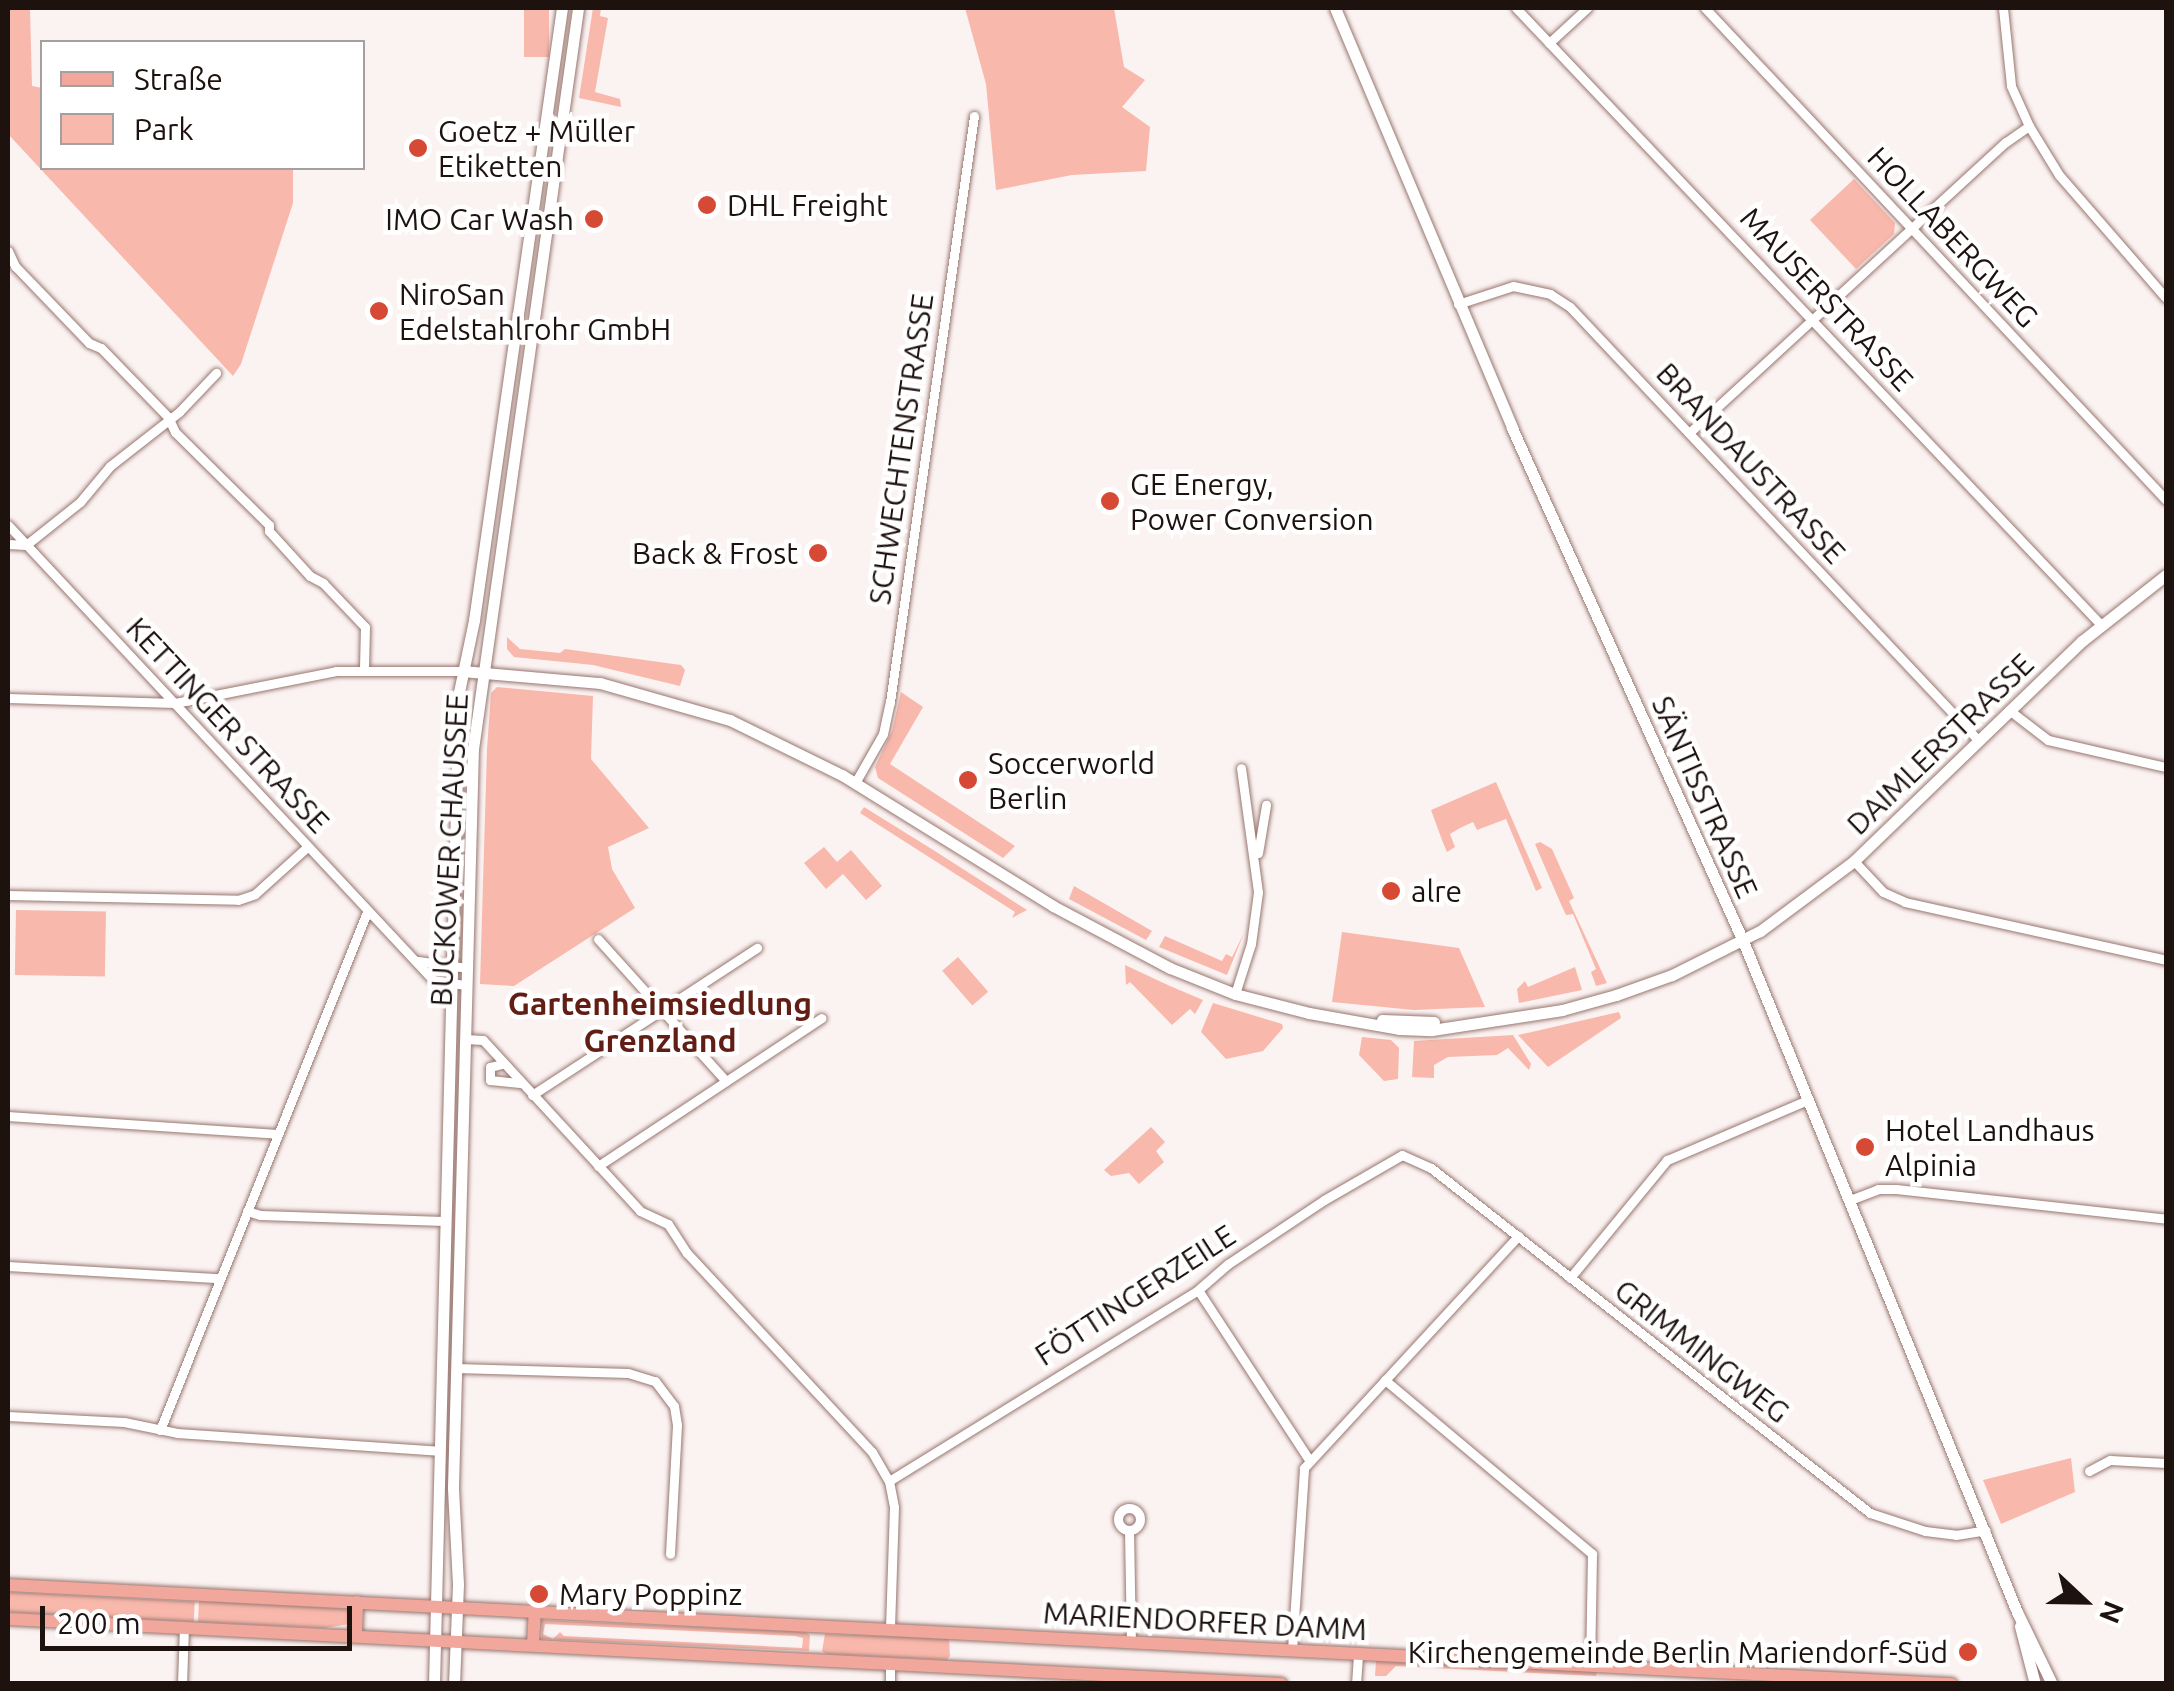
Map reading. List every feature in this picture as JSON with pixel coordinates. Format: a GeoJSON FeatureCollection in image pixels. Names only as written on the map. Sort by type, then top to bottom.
{"type":"FeatureCollection","features":[{"type":"Feature","properties":{"kind":"main road","name":"MARIENDORFER DAMM"},"geometry":{"type":"LineString","coordinates":[[8,1585],[1951,1684]]}},
{"type":"Feature","properties":{"kind":"main road"},"geometry":{"type":"LineString","coordinates":[[356,1634],[357,1602]]}},
{"type":"Feature","properties":{"kind":"main road"},"geometry":{"type":"LineString","coordinates":[[534,1646],[535,1612]]}},
{"type":"Feature","properties":{"kind":"main road","name":"MARIENDORFER DAMM"},"geometry":{"type":"LineString","coordinates":[[8,1619],[1282,1684]]}},
{"type":"Feature","properties":{"kind":"street","name":"BUCKOWER CHAUSSEE"},"geometry":{"type":"LineString","coordinates":[[434,1684],[462,672],[474,620],[562,8]]}},
{"type":"Feature","properties":{"kind":"street","name":"BUCKOWER CHAUSSEE"},"geometry":{"type":"LineString","coordinates":[[454,1684],[456,1368],[473,749],[578,8]]}},
{"type":"Feature","properties":{"kind":"street","name":"SÄNTISSTRASSE"},"geometry":{"type":"LineString","coordinates":[[1335,8],[1458,304],[1743,941],[2017,1612],[2052,1684]]}},
{"type":"Feature","properties":{"kind":"street","name":"MAUSERSTRASSE"},"geometry":{"type":"LineString","coordinates":[[1516,8],[2102,625]]}},
{"type":"Feature","properties":{"kind":"street"},"geometry":{"type":"LineString","coordinates":[[1550,43],[1586,8]]}},
{"type":"Feature","properties":{"kind":"street","name":"HOLLABERGWEG"},"geometry":{"type":"LineString","coordinates":[[1705,8],[2166,500]]}},
{"type":"Feature","properties":{"kind":"street"},"geometry":{"type":"LineString","coordinates":[[2003,8],[2011,86],[2029,126],[2059,175],[2166,298]]}},
{"type":"Feature","properties":{"kind":"street","name":"SCHWECHTENSTRASSE"},"geometry":{"type":"LineString","coordinates":[[855,783],[883,734],[890,702],[974,116]]}},
{"type":"Feature","properties":{"kind":"street"},"geometry":{"type":"LineString","coordinates":[[1689,433],[2029,126]]}},
{"type":"Feature","properties":{"kind":"street"},"geometry":{"type":"LineString","coordinates":[[8,252],[11,269],[168,417],[175,432],[248,502],[310,576],[323,582],[365,626],[364,669]]}},
{"type":"Feature","properties":{"kind":"street","name":"BRANDAUSTRASSE"},"geometry":{"type":"LineString","coordinates":[[1458,304],[1512,286],[1558,298],[1979,740]]}},
{"type":"Feature","properties":{"kind":"street"},"geometry":{"type":"LineString","coordinates":[[8,544],[26,545],[80,502],[100,483],[100,475],[179,412],[216,372]]}},
{"type":"Feature","properties":{"kind":"street","name":"KETTINGER STRASSE"},"geometry":{"type":"LineString","coordinates":[[8,526],[432,980],[451,984]]}},
{"type":"Feature","properties":{"kind":"street","name":"DAIMLERSTRASSE"},"geometry":{"type":"LineString","coordinates":[[462,672],[600,682],[657,696],[759,732],[855,783],[1084,924],[1170,968],[1235,994],[1409,1030],[1516,1018],[1609,997],[1675,974],[1782,918],[1854,860],[2102,625],[2166,576]]}},
{"type":"Feature","properties":{"kind":"street"},"geometry":{"type":"LineString","coordinates":[[8,698],[175,703],[364,669],[462,672]]}},
{"type":"Feature","properties":{"kind":"street"},"geometry":{"type":"LineString","coordinates":[[2009,710],[2048,740],[2166,767]]}},
{"type":"Feature","properties":{"kind":"street"},"geometry":{"type":"LineString","coordinates":[[1235,994],[1258,908],[1256,860],[1240,768]]}},
{"type":"Feature","properties":{"kind":"street"},"geometry":{"type":"LineString","coordinates":[[1256,860],[1266,806]]}},
{"type":"Feature","properties":{"kind":"street"},"geometry":{"type":"LineString","coordinates":[[8,895],[238,900],[255,894],[308,848]]}},
{"type":"Feature","properties":{"kind":"street"},"geometry":{"type":"LineString","coordinates":[[1854,860],[1883,892],[1905,902],[2166,960]]}},
{"type":"Feature","properties":{"kind":"street"},"geometry":{"type":"LineString","coordinates":[[160,1430],[367,912]]}},
{"type":"Feature","properties":{"kind":"street"},"geometry":{"type":"LineString","coordinates":[[598,939],[726,1081]]}},
{"type":"Feature","properties":{"kind":"street"},"geometry":{"type":"LineString","coordinates":[[532,1095],[757,948]]}},
{"type":"Feature","properties":{"kind":"street"},"geometry":{"type":"LineString","coordinates":[[411,958],[429,966],[467,968]]}},
{"type":"Feature","properties":{"kind":"street"},"geometry":{"type":"LineString","coordinates":[[451,984],[466,984]]}},
{"type":"Feature","properties":{"kind":"street"},"geometry":{"type":"LineString","coordinates":[[598,1166],[822,1018]]}},
{"type":"Feature","properties":{"kind":"street"},"geometry":{"type":"LineString","coordinates":[[465,1039],[484,1040],[640,1210],[668,1224],[687,1253],[872,1452],[889,1481],[895,1518],[890,1630]]}},
{"type":"Feature","properties":{"kind":"street"},"geometry":{"type":"LineString","coordinates":[[502,1064],[490,1067],[490,1080],[521,1084]]}},
{"type":"Feature","properties":{"kind":"street"},"geometry":{"type":"LineString","coordinates":[[1570,1278],[1666,1161],[1808,1100]]}},
{"type":"Feature","properties":{"kind":"street"},"geometry":{"type":"LineString","coordinates":[[8,1116],[276,1134]]}},
{"type":"Feature","properties":{"kind":"street","name":"GRIMMINGWEG"},"geometry":{"type":"LineString","coordinates":[[1409,1155],[1870,1513],[1925,1532],[1956,1535],[1986,1530]]}},
{"type":"Feature","properties":{"kind":"street","name":"FÖTTINGERZEILE"},"geometry":{"type":"LineString","coordinates":[[889,1481],[1198,1290],[1228,1264],[1324,1200],[1394,1158],[1409,1155]]}},
{"type":"Feature","properties":{"kind":"street"},"geometry":{"type":"LineString","coordinates":[[1850,1200],[1878,1189],[1896,1190],[2166,1218]]}},
{"type":"Feature","properties":{"kind":"street"},"geometry":{"type":"LineString","coordinates":[[247,1211],[260,1215],[444,1221]]}},
{"type":"Feature","properties":{"kind":"street"},"geometry":{"type":"LineString","coordinates":[[1292,1650],[1302,1476],[1310,1461],[1518,1236]]}},
{"type":"Feature","properties":{"kind":"street"},"geometry":{"type":"LineString","coordinates":[[8,1266],[220,1278]]}},
{"type":"Feature","properties":{"kind":"street"},"geometry":{"type":"LineString","coordinates":[[1198,1290],[1310,1461]]}},
{"type":"Feature","properties":{"kind":"street"},"geometry":{"type":"LineString","coordinates":[[456,1368],[628,1373],[655,1381],[674,1406],[677,1425],[670,1554]]}},
{"type":"Feature","properties":{"kind":"street"},"geometry":{"type":"LineString","coordinates":[[1385,1380],[1592,1554],[1590,1665]]}},
{"type":"Feature","properties":{"kind":"street"},"geometry":{"type":"LineString","coordinates":[[8,1416],[124,1422],[160,1430],[438,1450]]}},
{"type":"Feature","properties":{"kind":"street"},"geometry":{"type":"LineString","coordinates":[[2089,1471],[2110,1460],[2166,1463]]}},
{"type":"Feature","properties":{"kind":"street"},"geometry":{"type":"LineString","coordinates":[[1129,1530],[1131,1642]]}},
{"type":"Feature","properties":{"kind":"street","name":"SÄNTISSTRASSE"},"geometry":{"type":"LineString","coordinates":[[2017,1612],[2035,1684]]}},
{"type":"Feature","properties":{"kind":"street"},"geometry":{"type":"LineString","coordinates":[[182,1684],[184,1628]]}},
{"type":"Feature","properties":{"kind":"street"},"geometry":{"type":"LineString","coordinates":[[1356,1684],[1358,1653]]}},
{"type":"Feature","properties":{"kind":"street"},"geometry":{"type":"LineString","coordinates":[[890,1664],[890,1684]]}},
{"type":"Feature","properties":{"kind":"green space"},"geometry":{"type":"Polygon","coordinates":[[[8,8],[30,8],[32,86],[40,88],[40,168],[8,134],[8,8]]]}},
{"type":"Feature","properties":{"kind":"green space"},"geometry":{"type":"Polygon","coordinates":[[[524,8],[549,8],[549,57],[524,57],[524,8]]]}},
{"type":"Feature","properties":{"kind":"green space"},"geometry":{"type":"Polygon","coordinates":[[[593,8],[601,8],[600,16],[608,18],[595,92],[620,99],[621,107],[579,98],[593,8]]]}},
{"type":"Feature","properties":{"kind":"green space"},"geometry":{"type":"Polygon","coordinates":[[[965,8],[1114,8],[1124,67],[1145,80],[1122,107],[1150,127],[1146,171],[1072,175],[996,190],[986,84],[965,8]]]}},
{"type":"Feature","properties":{"kind":"green space"},"geometry":{"type":"Polygon","coordinates":[[[41,170],[293,170],[293,203],[241,364],[233,376],[41,170]]]}},
{"type":"Feature","properties":{"kind":"green space"},"geometry":{"type":"Polygon","coordinates":[[[1854,179],[1895,223],[1894,234],[1856,269],[1810,220],[1854,179]]]}},
{"type":"Feature","properties":{"kind":"green space"},"geometry":{"type":"Polygon","coordinates":[[[507,637],[520,649],[560,653],[565,649],[681,665],[685,670],[680,686],[593,665],[514,657],[507,649],[507,637]]]}},
{"type":"Feature","properties":{"kind":"green space"},"geometry":{"type":"Polygon","coordinates":[[[497,687],[593,696],[591,759],[649,828],[608,847],[612,869],[635,908],[514,986],[480,984],[487,749],[491,693],[497,687]]]}},
{"type":"Feature","properties":{"kind":"green space"},"geometry":{"type":"Polygon","coordinates":[[[901,692],[923,707],[890,764],[1015,846],[1003,858],[878,778],[875,767],[892,731],[901,692]]]}},
{"type":"Feature","properties":{"kind":"green space"},"geometry":{"type":"Polygon","coordinates":[[[1496,782],[1542,888],[1536,891],[1506,819],[1477,830],[1473,822],[1460,828],[1450,834],[1455,847],[1447,852],[1442,840],[1431,810],[1496,782]]]}},
{"type":"Feature","properties":{"kind":"green space"},"geometry":{"type":"Polygon","coordinates":[[[864,807],[1027,910],[1012,918],[1015,912],[860,813],[864,807]]]}},
{"type":"Feature","properties":{"kind":"green space"},"geometry":{"type":"Polygon","coordinates":[[[1540,842],[1552,849],[1574,898],[1569,901],[1607,983],[1596,986],[1591,972],[1596,969],[1573,914],[1566,915],[1560,902],[1535,844],[1540,842]]]}},
{"type":"Feature","properties":{"kind":"green space"},"geometry":{"type":"Polygon","coordinates":[[[824,847],[837,862],[851,850],[882,886],[866,900],[843,874],[826,889],[804,863],[824,847]]]}},
{"type":"Feature","properties":{"kind":"green space"},"geometry":{"type":"Polygon","coordinates":[[[1074,886],[1152,931],[1146,940],[1069,899],[1074,886]]]}},
{"type":"Feature","properties":{"kind":"green space"},"geometry":{"type":"Polygon","coordinates":[[[16,910],[106,912],[105,977],[15,975],[16,910]]]}},
{"type":"Feature","properties":{"kind":"green space"},"geometry":{"type":"Polygon","coordinates":[[[1342,932],[1459,948],[1485,1007],[1414,1010],[1332,1002],[1342,932]]]}},
{"type":"Feature","properties":{"kind":"green space"},"geometry":{"type":"Polygon","coordinates":[[[1244,933],[1227,975],[1159,947],[1165,936],[1222,961],[1226,954],[1232,957],[1244,933]]]}},
{"type":"Feature","properties":{"kind":"green space"},"geometry":{"type":"Polygon","coordinates":[[[958,957],[988,992],[972,1005],[942,971],[958,957]]]}},
{"type":"Feature","properties":{"kind":"green space"},"geometry":{"type":"Polygon","coordinates":[[[1125,965],[1203,1000],[1195,1014],[1190,1009],[1172,1025],[1130,982],[1126,985],[1125,965]]]}},
{"type":"Feature","properties":{"kind":"green space"},"geometry":{"type":"Polygon","coordinates":[[[1575,967],[1582,990],[1519,1003],[1517,989],[1525,981],[1528,987],[1575,967]]]}},
{"type":"Feature","properties":{"kind":"green space"},"geometry":{"type":"Polygon","coordinates":[[[1213,1003],[1282,1024],[1283,1028],[1263,1051],[1226,1059],[1201,1032],[1213,1003]]]}},
{"type":"Feature","properties":{"kind":"green space"},"geometry":{"type":"Polygon","coordinates":[[[1619,1012],[1621,1018],[1548,1067],[1518,1035],[1619,1012]]]}},
{"type":"Feature","properties":{"kind":"green space"},"geometry":{"type":"Polygon","coordinates":[[[1513,1035],[1531,1064],[1529,1070],[1508,1048],[1497,1055],[1448,1057],[1434,1065],[1434,1078],[1412,1077],[1414,1041],[1513,1035]]]}},
{"type":"Feature","properties":{"kind":"green space"},"geometry":{"type":"Polygon","coordinates":[[[1362,1037],[1391,1040],[1399,1048],[1398,1079],[1384,1081],[1359,1055],[1362,1037]]]}},
{"type":"Feature","properties":{"kind":"green space"},"geometry":{"type":"Polygon","coordinates":[[[1151,1127],[1165,1142],[1156,1151],[1164,1162],[1139,1184],[1129,1173],[1111,1176],[1104,1170],[1151,1127]]]}},
{"type":"Feature","properties":{"kind":"green space"},"geometry":{"type":"Polygon","coordinates":[[[2071,1458],[2075,1492],[2001,1524],[1983,1480],[2071,1458]]]}},
{"type":"Feature","properties":{"kind":"green space"},"geometry":{"type":"Polygon","coordinates":[[[8,1592],[195,1602],[194,1622],[8,1612],[8,1592]]]}},
{"type":"Feature","properties":{"kind":"green space"},"geometry":{"type":"Polygon","coordinates":[[[199,1601],[349,1609],[350,1624],[324,1628],[198,1622],[199,1601]]]}},
{"type":"Feature","properties":{"kind":"green space"},"geometry":{"type":"Polygon","coordinates":[[[541,1620],[810,1635],[809,1651],[542,1639],[541,1620]],[[545,1624],[543,1634],[553,1639],[560,1632],[564,1636],[802,1648],[803,1638],[545,1624]]]}},
{"type":"Feature","properties":{"kind":"green space"},"geometry":{"type":"Polygon","coordinates":[[[825,1634],[949,1639],[950,1656],[947,1660],[826,1654],[822,1651],[825,1634]]]}},
{"type":"Feature","properties":{"kind":"green space"},"geometry":{"type":"Polygon","coordinates":[[[1376,1661],[1597,1672],[1596,1676],[1396,1666],[1386,1676],[1375,1676],[1376,1661]]]}},
{"type":"Feature","properties":{"kind":"place","name":"Goetz + Müller Etiketten"},"geometry":{"type":"Point","coordinates":[418,148]}},
{"type":"Feature","properties":{"kind":"place","name":"DHL Freight"},"geometry":{"type":"Point","coordinates":[707,205]}},
{"type":"Feature","properties":{"kind":"place","name":"IMO Car Wash"},"geometry":{"type":"Point","coordinates":[594,219]}},
{"type":"Feature","properties":{"kind":"place","name":"NiroSan Edelstahlrohr GmbH"},"geometry":{"type":"Point","coordinates":[379,311]}},
{"type":"Feature","properties":{"kind":"place","name":"GE Energy, Power Conversion"},"geometry":{"type":"Point","coordinates":[1110,501]}},
{"type":"Feature","properties":{"kind":"place","name":"Back & Frost"},"geometry":{"type":"Point","coordinates":[818,553]}},
{"type":"Feature","properties":{"kind":"place","name":"Soccerworld Berlin"},"geometry":{"type":"Point","coordinates":[968,780]}},
{"type":"Feature","properties":{"kind":"place","name":"alre"},"geometry":{"type":"Point","coordinates":[1391,891]}},
{"type":"Feature","properties":{"kind":"place","name":"Hotel Landhaus Alpinia"},"geometry":{"type":"Point","coordinates":[1865,1147]}},
{"type":"Feature","properties":{"kind":"place","name":"Mary Poppinz"},"geometry":{"type":"Point","coordinates":[539,1594]}},
{"type":"Feature","properties":{"kind":"place","name":"Kirchengemeinde Berlin Mariendorf-Süd"},"geometry":{"type":"Point","coordinates":[1968,1652]}},
{"type":"Feature","properties":{"kind":"district","name":"Gartenheimsiedlung Grenzland"},"geometry":{"type":"Point","coordinates":[660,1022]}}]}
